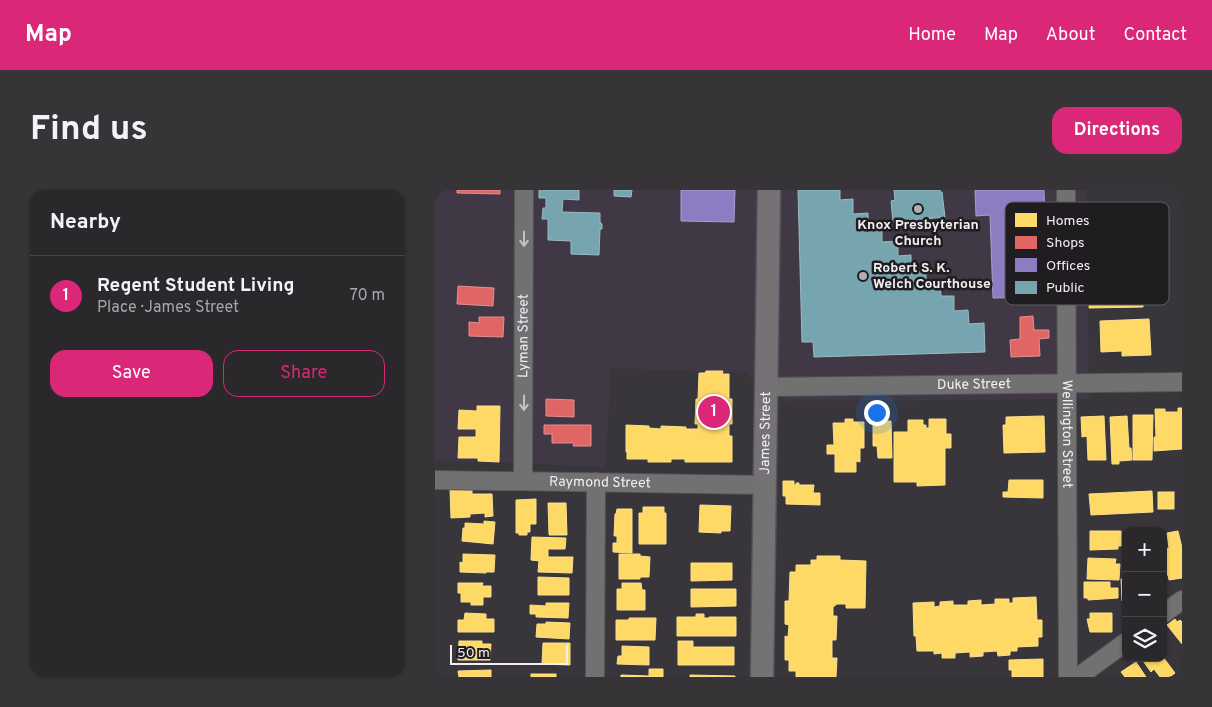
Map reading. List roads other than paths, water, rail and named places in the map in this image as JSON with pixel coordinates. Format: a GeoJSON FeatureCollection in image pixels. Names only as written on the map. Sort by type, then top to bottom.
{"type":"FeatureCollection","features":[{"type":"Feature","properties":{"kind":"main road","name":"James Street"},"geometry":{"type":"LineString","coordinates":[[762,677],[769,190]]}},
{"type":"Feature","properties":{"kind":"street","name":"Lyman Street"},"geometry":{"type":"LineString","coordinates":[[523,481],[524,190]]}},
{"type":"Feature","properties":{"kind":"street","name":"Wellington Street"},"geometry":{"type":"LineString","coordinates":[[1066,305],[1068,677]]}},
{"type":"Feature","properties":{"kind":"street","name":"Duke Street"},"geometry":{"type":"LineString","coordinates":[[766,388],[1182,382]]}},
{"type":"Feature","properties":{"kind":"street","name":"Raymond Street"},"geometry":{"type":"LineString","coordinates":[[435,480],[765,485]]}},
{"type":"Feature","properties":{"kind":"street"},"geometry":{"type":"LineString","coordinates":[[595,482],[595,677]]}},
{"type":"Feature","properties":{"kind":"street"},"geometry":{"type":"LineString","coordinates":[[1167,611],[1182,600]]}},
{"type":"Feature","properties":{"kind":"street"},"geometry":{"type":"LineString","coordinates":[[1078,677],[1122,645]]}},
{"type":"Feature","properties":{"kind":"place","name":"Knox Presbyterian Church"},"geometry":{"type":"Point","coordinates":[918,209]}},
{"type":"Feature","properties":{"kind":"place","name":"Robert S. K. Welch Courthouse"},"geometry":{"type":"Point","coordinates":[863,276]}},
{"type":"Feature","properties":{"kind":"place","name":"Regent Student Living"},"geometry":{"type":"Point","coordinates":[714,412]}}]}
